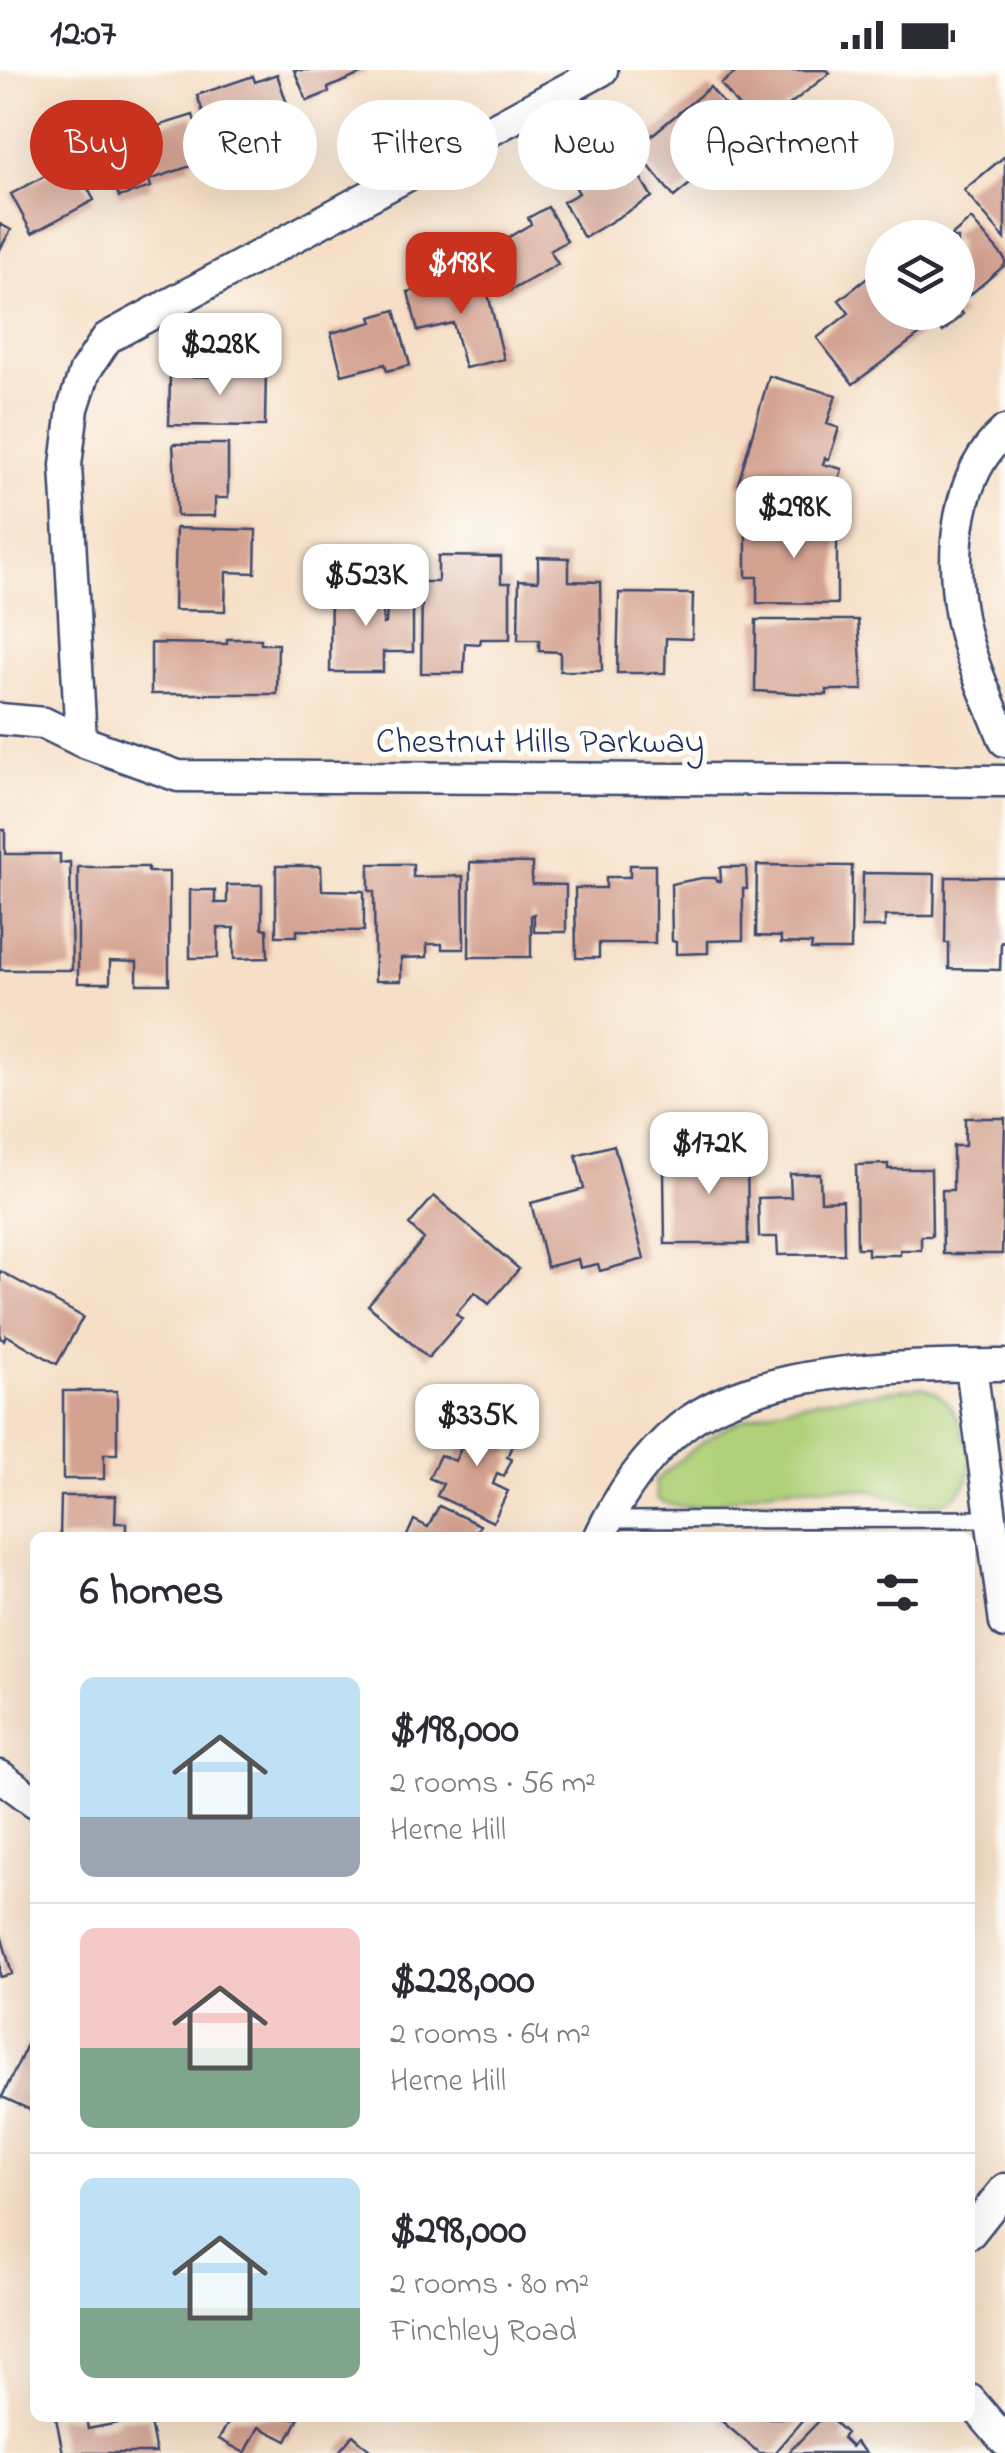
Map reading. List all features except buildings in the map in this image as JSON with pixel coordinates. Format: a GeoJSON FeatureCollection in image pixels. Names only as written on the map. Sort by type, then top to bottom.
{"type":"FeatureCollection","features":[{"type":"Feature","properties":{"kind":"street"},"geometry":{"type":"LineString","coordinates":[[81,741],[66,465],[73,408],[85,371],[107,338],[602,70]]}},
{"type":"Feature","properties":{"kind":"street"},"geometry":{"type":"LineString","coordinates":[[1005,430],[985,448],[959,509],[958,568],[961,618],[1005,741]]}},
{"type":"Feature","properties":{"kind":"street","name":"Chestnut Hills Parkway"},"geometry":{"type":"LineString","coordinates":[[0,718],[44,723],[81,741],[178,776],[1005,781]]}},
{"type":"Feature","properties":{"kind":"street"},"geometry":{"type":"LineString","coordinates":[[604,1529],[628,1484],[655,1451],[684,1425],[724,1403],[774,1386],[834,1374],[883,1368],[1005,1365]]}},
{"type":"Feature","properties":{"kind":"street"},"geometry":{"type":"LineString","coordinates":[[971,1366],[1005,1623]]}},
{"type":"Feature","properties":{"kind":"street"},"geometry":{"type":"LineString","coordinates":[[0,1776],[30,1798]]}},
{"type":"Feature","properties":{"kind":"street"},"geometry":{"type":"LineString","coordinates":[[975,2226],[1005,2189]]}},
{"type":"Feature","properties":{"kind":"street"},"geometry":{"type":"LineString","coordinates":[[975,2406],[1005,2442]]}},
{"type":"Feature","properties":{"kind":"lane"},"geometry":{"type":"LineString","coordinates":[[604,1529],[992,1519]]}},
{"type":"Feature","properties":{"kind":"green space"},"geometry":{"type":"Polygon","coordinates":[[[922,1387],[938,1395],[954,1412],[970,1455],[971,1468],[964,1486],[944,1502],[919,1503],[866,1490],[814,1487],[767,1490],[702,1506],[671,1505],[657,1499],[655,1481],[704,1441],[753,1416],[838,1397],[922,1387]]]}}]}
